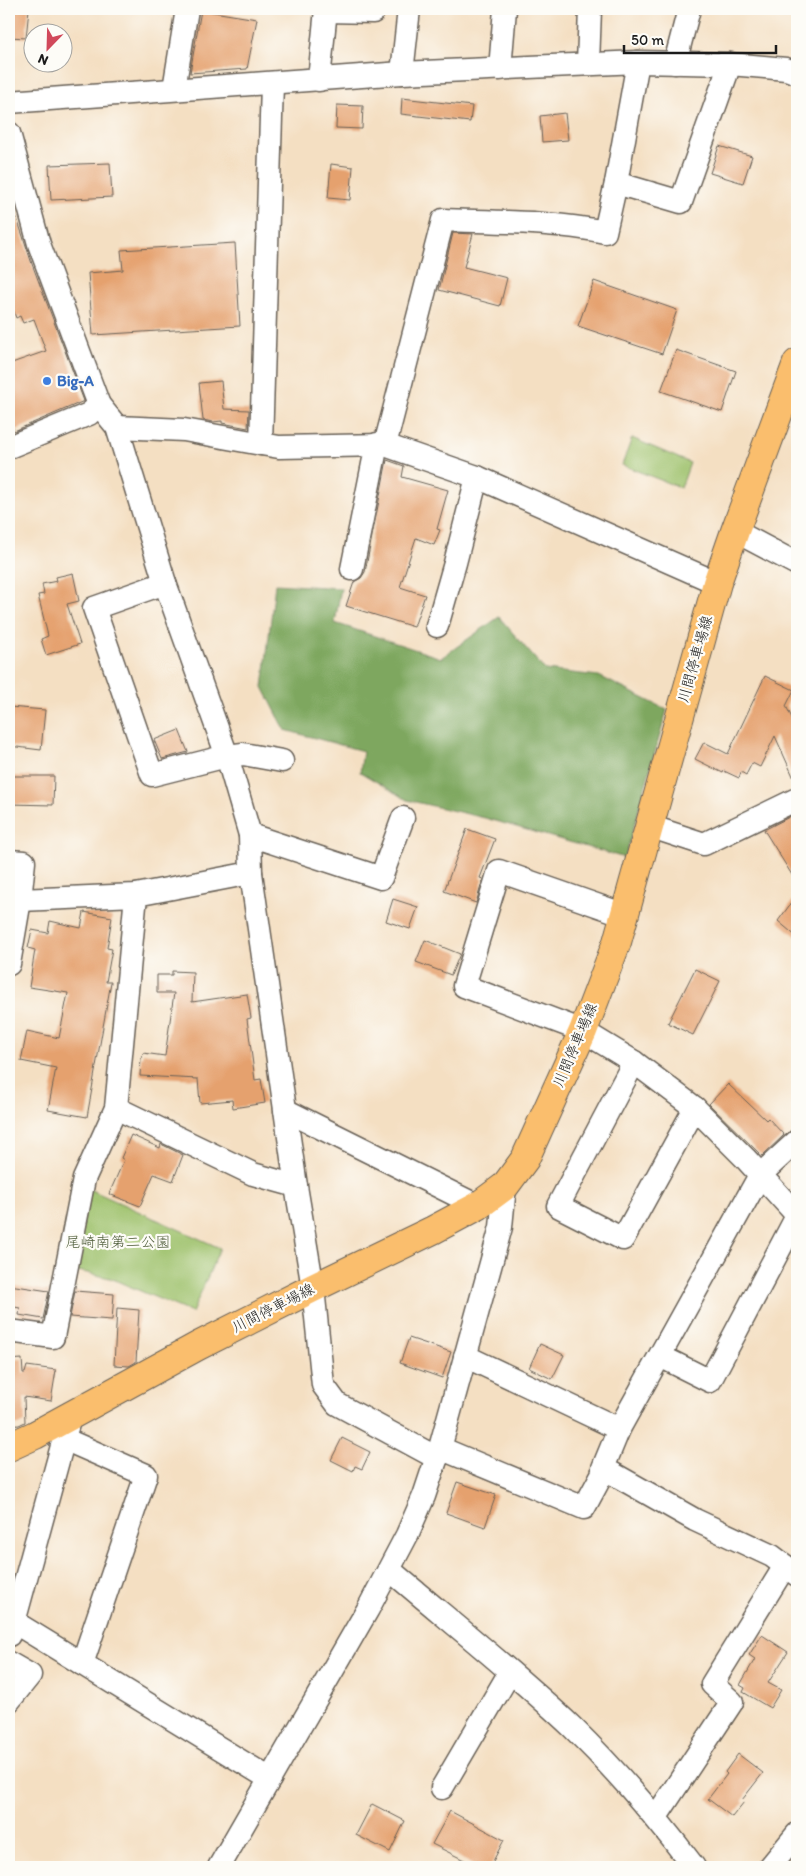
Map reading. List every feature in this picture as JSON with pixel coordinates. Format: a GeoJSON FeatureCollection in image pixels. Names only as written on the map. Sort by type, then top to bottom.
{"type":"FeatureCollection","features":[{"type":"Feature","properties":{"kind":"main road","name":"川間停車場線"},"geometry":{"type":"LineString","coordinates":[[9,1447],[68,1427],[198,1346],[478,1206],[505,1186],[525,1159],[582,1031],[617,942],[718,583],[735,530],[797,362]]}},
{"type":"Feature","properties":{"kind":"street"},"geometry":{"type":"LineString","coordinates":[[174,89],[187,9]]}},
{"type":"Feature","properties":{"kind":"street"},"geometry":{"type":"LineString","coordinates":[[319,80],[326,10],[373,12],[374,9]]}},
{"type":"Feature","properties":{"kind":"street"},"geometry":{"type":"LineString","coordinates":[[402,73],[409,9]]}},
{"type":"Feature","properties":{"kind":"street"},"geometry":{"type":"LineString","coordinates":[[500,69],[505,9]]}},
{"type":"Feature","properties":{"kind":"street"},"geometry":{"type":"LineString","coordinates":[[588,64],[590,9]]}},
{"type":"Feature","properties":{"kind":"street"},"geometry":{"type":"LineString","coordinates":[[674,63],[690,9]]}},
{"type":"Feature","properties":{"kind":"street"},"geometry":{"type":"LineString","coordinates":[[9,102],[402,73],[638,62],[730,64],[786,69],[797,73]]}},
{"type":"Feature","properties":{"kind":"street"},"geometry":{"type":"LineString","coordinates":[[352,569],[381,445],[443,220],[576,226],[605,232],[638,62]]}},
{"type":"Feature","properties":{"kind":"street"},"geometry":{"type":"LineString","coordinates":[[616,183],[681,202],[730,64]]}},
{"type":"Feature","properties":{"kind":"street"},"geometry":{"type":"LineString","coordinates":[[262,444],[272,84]]}},
{"type":"Feature","properties":{"kind":"street"},"geometry":{"type":"LineString","coordinates":[[9,133],[39,244],[99,405],[117,427],[165,583],[227,756],[250,835],[251,873],[296,1186],[313,1288],[323,1385],[337,1404],[438,1453],[584,1508],[605,1469],[603,1468],[619,1429],[760,1175],[797,1141]]}},
{"type":"Feature","properties":{"kind":"street"},"geometry":{"type":"LineString","coordinates":[[9,447],[89,414],[99,405]]}},
{"type":"Feature","properties":{"kind":"street"},"geometry":{"type":"LineString","coordinates":[[117,427],[184,430],[279,447],[381,445],[477,477],[718,583]]}},
{"type":"Feature","properties":{"kind":"street"},"geometry":{"type":"LineString","coordinates":[[437,626],[456,563],[477,477]]}},
{"type":"Feature","properties":{"kind":"street"},"geometry":{"type":"LineString","coordinates":[[735,530],[797,564]]}},
{"type":"Feature","properties":{"kind":"street"},"geometry":{"type":"LineString","coordinates":[[165,583],[94,608],[152,775],[227,756],[243,754],[282,761]]}},
{"type":"Feature","properties":{"kind":"street"},"geometry":{"type":"LineString","coordinates":[[649,826],[704,844],[797,799]]}},
{"type":"Feature","properties":{"kind":"street"},"geometry":{"type":"LineString","coordinates":[[250,835],[381,878],[403,818]]}},
{"type":"Feature","properties":{"kind":"street"},"geometry":{"type":"LineString","coordinates":[[9,862],[24,862],[20,900],[9,964]]}},
{"type":"Feature","properties":{"kind":"street"},"geometry":{"type":"LineString","coordinates":[[625,915],[499,872],[464,986],[582,1031],[634,1062],[695,1108],[797,1216],[710,1381],[660,1356]]}},
{"type":"Feature","properties":{"kind":"street"},"geometry":{"type":"LineString","coordinates":[[20,900],[136,895],[251,873]]}},
{"type":"Feature","properties":{"kind":"street"},"geometry":{"type":"LineString","coordinates":[[9,1331],[53,1337],[84,1179],[116,1108],[136,895]]}},
{"type":"Feature","properties":{"kind":"street"},"geometry":{"type":"LineString","coordinates":[[634,1062],[558,1206],[623,1239],[695,1108]]}},
{"type":"Feature","properties":{"kind":"street"},"geometry":{"type":"LineString","coordinates":[[116,1108],[253,1174],[296,1186]]}},
{"type":"Feature","properties":{"kind":"street"},"geometry":{"type":"LineString","coordinates":[[285,1110],[478,1206]]}},
{"type":"Feature","properties":{"kind":"street"},"geometry":{"type":"LineString","coordinates":[[219,1867],[390,1570],[408,1535],[438,1453],[501,1227],[505,1186]]}},
{"type":"Feature","properties":{"kind":"street"},"geometry":{"type":"LineString","coordinates":[[465,1356],[619,1429]]}},
{"type":"Feature","properties":{"kind":"street"},"geometry":{"type":"LineString","coordinates":[[82,1664],[146,1475],[68,1427],[11,1629],[82,1664],[270,1779]]}},
{"type":"Feature","properties":{"kind":"street"},"geometry":{"type":"LineString","coordinates":[[605,1469],[695,1520],[772,1556],[791,1570],[712,1684],[732,1702],[656,1817]]}},
{"type":"Feature","properties":{"kind":"street"},"geometry":{"type":"LineString","coordinates":[[390,1570],[510,1672],[572,1728],[656,1817],[694,1867]]}},
{"type":"Feature","properties":{"kind":"street"},"geometry":{"type":"LineString","coordinates":[[9,1663],[30,1675],[9,1701]]}},
{"type":"Feature","properties":{"kind":"street"},"geometry":{"type":"LineString","coordinates":[[442,1788],[510,1672]]}},
{"type":"Feature","properties":{"kind":"street"},"geometry":{"type":"LineString","coordinates":[[770,1867],[797,1834]]}},
{"type":"Feature","properties":{"kind":"green space"},"geometry":{"type":"Polygon","coordinates":[[[632,438],[690,463],[681,488],[622,465],[632,438]]]}},
{"type":"Feature","properties":{"kind":"green space"},"geometry":{"type":"Polygon","coordinates":[[[275,584],[341,588],[335,623],[441,658],[499,617],[545,670],[599,676],[667,710],[625,858],[485,818],[407,800],[360,772],[363,751],[285,730],[263,687],[275,584]]]}},
{"type":"Feature","properties":{"kind":"green space","name":"尾崎南第二公園"},"geometry":{"type":"Polygon","coordinates":[[[89,1189],[220,1248],[192,1313],[110,1278],[74,1270],[89,1189]]]}},
{"type":"Feature","properties":{"kind":"building"},"geometry":{"type":"Polygon","coordinates":[[[9,9],[29,9],[28,22],[22,22],[22,38],[9,37],[9,9]]]}},
{"type":"Feature","properties":{"kind":"building"},"geometry":{"type":"Polygon","coordinates":[[[201,10],[257,19],[247,69],[190,73],[201,10]]]}},
{"type":"Feature","properties":{"kind":"building"},"geometry":{"type":"Polygon","coordinates":[[[402,98],[472,106],[470,122],[401,114],[402,98]]]}},
{"type":"Feature","properties":{"kind":"building"},"geometry":{"type":"Polygon","coordinates":[[[337,105],[363,106],[362,129],[336,128],[337,105]]]}},
{"type":"Feature","properties":{"kind":"building"},"geometry":{"type":"Polygon","coordinates":[[[565,113],[568,140],[542,142],[540,116],[565,113]]]}},
{"type":"Feature","properties":{"kind":"building"},"geometry":{"type":"Polygon","coordinates":[[[719,146],[752,156],[743,183],[710,173],[719,146]]]}},
{"type":"Feature","properties":{"kind":"building"},"geometry":{"type":"Polygon","coordinates":[[[110,163],[112,197],[51,200],[49,165],[110,163]]]}},
{"type":"Feature","properties":{"kind":"building"},"geometry":{"type":"Polygon","coordinates":[[[331,164],[353,167],[350,200],[328,198],[331,164]]]}},
{"type":"Feature","properties":{"kind":"building","name":"Big-A"},"geometry":{"type":"Polygon","coordinates":[[[12,203],[32,264],[84,401],[14,431],[9,419],[9,364],[46,351],[34,319],[23,323],[20,316],[16,318],[9,297],[9,204],[12,203]]]}},
{"type":"Feature","properties":{"kind":"building"},"geometry":{"type":"Polygon","coordinates":[[[453,233],[473,234],[464,267],[507,278],[500,306],[439,290],[453,233]]]}},
{"type":"Feature","properties":{"kind":"building"},"geometry":{"type":"Polygon","coordinates":[[[235,243],[240,326],[93,335],[88,273],[123,270],[121,250],[235,243]]]}},
{"type":"Feature","properties":{"kind":"building"},"geometry":{"type":"Polygon","coordinates":[[[594,281],[677,310],[662,354],[578,326],[594,281]]]}},
{"type":"Feature","properties":{"kind":"building"},"geometry":{"type":"Polygon","coordinates":[[[676,350],[736,371],[722,412],[661,391],[676,350]]]}},
{"type":"Feature","properties":{"kind":"building"},"geometry":{"type":"Polygon","coordinates":[[[221,381],[224,409],[249,410],[248,428],[222,423],[222,421],[203,420],[199,383],[221,381]]]}},
{"type":"Feature","properties":{"kind":"building"},"geometry":{"type":"Polygon","coordinates":[[[387,460],[404,466],[402,477],[448,490],[437,529],[440,530],[434,545],[416,538],[400,587],[425,595],[414,627],[346,606],[354,582],[361,578],[365,572],[387,460]]]}},
{"type":"Feature","properties":{"kind":"building"},"geometry":{"type":"Polygon","coordinates":[[[73,573],[79,601],[67,604],[80,644],[46,655],[41,639],[48,636],[38,595],[44,594],[42,584],[57,581],[56,577],[73,573]]]}},
{"type":"Feature","properties":{"kind":"building"},"geometry":{"type":"Polygon","coordinates":[[[765,676],[794,690],[786,706],[797,728],[797,785],[775,736],[760,767],[752,763],[746,775],[741,772],[739,778],[724,771],[723,773],[695,759],[704,742],[728,754],[765,676]]]}},
{"type":"Feature","properties":{"kind":"building"},"geometry":{"type":"Polygon","coordinates":[[[9,707],[45,710],[41,750],[9,746],[9,707]]]}},
{"type":"Feature","properties":{"kind":"building"},"geometry":{"type":"Polygon","coordinates":[[[179,730],[188,752],[162,759],[154,740],[179,730]]]}},
{"type":"Feature","properties":{"kind":"building"},"geometry":{"type":"Polygon","coordinates":[[[9,776],[54,776],[53,805],[9,804],[9,776]]]}},
{"type":"Feature","properties":{"kind":"building"},"geometry":{"type":"Polygon","coordinates":[[[797,813],[797,883],[764,830],[797,813]]]}},
{"type":"Feature","properties":{"kind":"building"},"geometry":{"type":"Polygon","coordinates":[[[467,829],[495,839],[480,878],[483,879],[476,903],[444,891],[467,829]]]}},
{"type":"Feature","properties":{"kind":"building"},"geometry":{"type":"Polygon","coordinates":[[[797,895],[797,937],[778,921],[797,895]]]}},
{"type":"Feature","properties":{"kind":"building"},"geometry":{"type":"Polygon","coordinates":[[[393,899],[418,907],[410,929],[386,921],[393,899]]]}},
{"type":"Feature","properties":{"kind":"building"},"geometry":{"type":"Polygon","coordinates":[[[84,912],[112,917],[107,948],[112,949],[106,982],[111,982],[87,1117],[48,1110],[56,1068],[21,1061],[27,1031],[59,1038],[68,993],[29,987],[35,950],[28,948],[32,930],[48,933],[50,921],[81,928],[84,912]]]}},
{"type":"Feature","properties":{"kind":"building"},"geometry":{"type":"Polygon","coordinates":[[[425,940],[460,954],[451,975],[416,962],[425,940]]]}},
{"type":"Feature","properties":{"kind":"building"},"geometry":{"type":"Polygon","coordinates":[[[695,969],[720,981],[693,1035],[668,1023],[695,969]]]}},
{"type":"Feature","properties":{"kind":"building"},"geometry":{"type":"Polygon","coordinates":[[[172,971],[193,972],[192,1002],[247,994],[251,1018],[247,1019],[255,1080],[261,1079],[265,1103],[233,1108],[232,1100],[200,1103],[198,1079],[140,1076],[143,1053],[165,1056],[174,993],[157,993],[157,975],[172,975],[172,971]]]}},
{"type":"Feature","properties":{"kind":"building"},"geometry":{"type":"Polygon","coordinates":[[[728,1084],[766,1120],[768,1118],[784,1135],[762,1156],[709,1104],[728,1084]]]}},
{"type":"Feature","properties":{"kind":"building"},"geometry":{"type":"Polygon","coordinates":[[[131,1135],[160,1148],[161,1144],[183,1155],[173,1181],[154,1174],[140,1206],[109,1194],[124,1160],[121,1158],[131,1135]]]}},
{"type":"Feature","properties":{"kind":"building"},"geometry":{"type":"Polygon","coordinates":[[[9,1285],[49,1291],[43,1319],[19,1315],[20,1308],[9,1306],[9,1285]]]}},
{"type":"Feature","properties":{"kind":"building"},"geometry":{"type":"Polygon","coordinates":[[[75,1291],[114,1294],[112,1320],[70,1317],[75,1291]]]}},
{"type":"Feature","properties":{"kind":"building"},"geometry":{"type":"Polygon","coordinates":[[[117,1308],[139,1310],[136,1362],[129,1366],[114,1365],[117,1308]]]}},
{"type":"Feature","properties":{"kind":"building"},"geometry":{"type":"Polygon","coordinates":[[[409,1338],[451,1352],[442,1378],[400,1363],[409,1338]]]}},
{"type":"Feature","properties":{"kind":"building"},"geometry":{"type":"Polygon","coordinates":[[[540,1344],[564,1355],[552,1379],[529,1368],[540,1344]]]}},
{"type":"Feature","properties":{"kind":"building"},"geometry":{"type":"Polygon","coordinates":[[[22,1359],[23,1373],[25,1373],[27,1366],[56,1370],[51,1401],[24,1397],[25,1422],[9,1426],[9,1360],[22,1359]]]}},
{"type":"Feature","properties":{"kind":"building"},"geometry":{"type":"Polygon","coordinates":[[[342,1438],[370,1452],[362,1469],[355,1466],[353,1471],[331,1460],[342,1438]]]}},
{"type":"Feature","properties":{"kind":"building"},"geometry":{"type":"Polygon","coordinates":[[[457,1482],[496,1495],[485,1527],[446,1513],[457,1482]]]}},
{"type":"Feature","properties":{"kind":"building"},"geometry":{"type":"Polygon","coordinates":[[[762,1635],[788,1652],[768,1683],[781,1690],[770,1708],[743,1692],[745,1688],[740,1685],[755,1659],[749,1655],[762,1635]]]}},
{"type":"Feature","properties":{"kind":"building"},"geometry":{"type":"Polygon","coordinates":[[[738,1754],[763,1773],[742,1800],[744,1802],[732,1817],[708,1799],[727,1774],[725,1772],[738,1754]]]}},
{"type":"Feature","properties":{"kind":"building"},"geometry":{"type":"Polygon","coordinates":[[[372,1804],[405,1821],[390,1852],[356,1835],[372,1804]]]}},
{"type":"Feature","properties":{"kind":"building"},"geometry":{"type":"Polygon","coordinates":[[[450,1811],[504,1840],[490,1867],[478,1867],[432,1844],[450,1811]]]}},
{"type":"Feature","properties":{"kind":"place","name":"Big-A"},"geometry":{"type":"Point","coordinates":[47,381]}}]}
